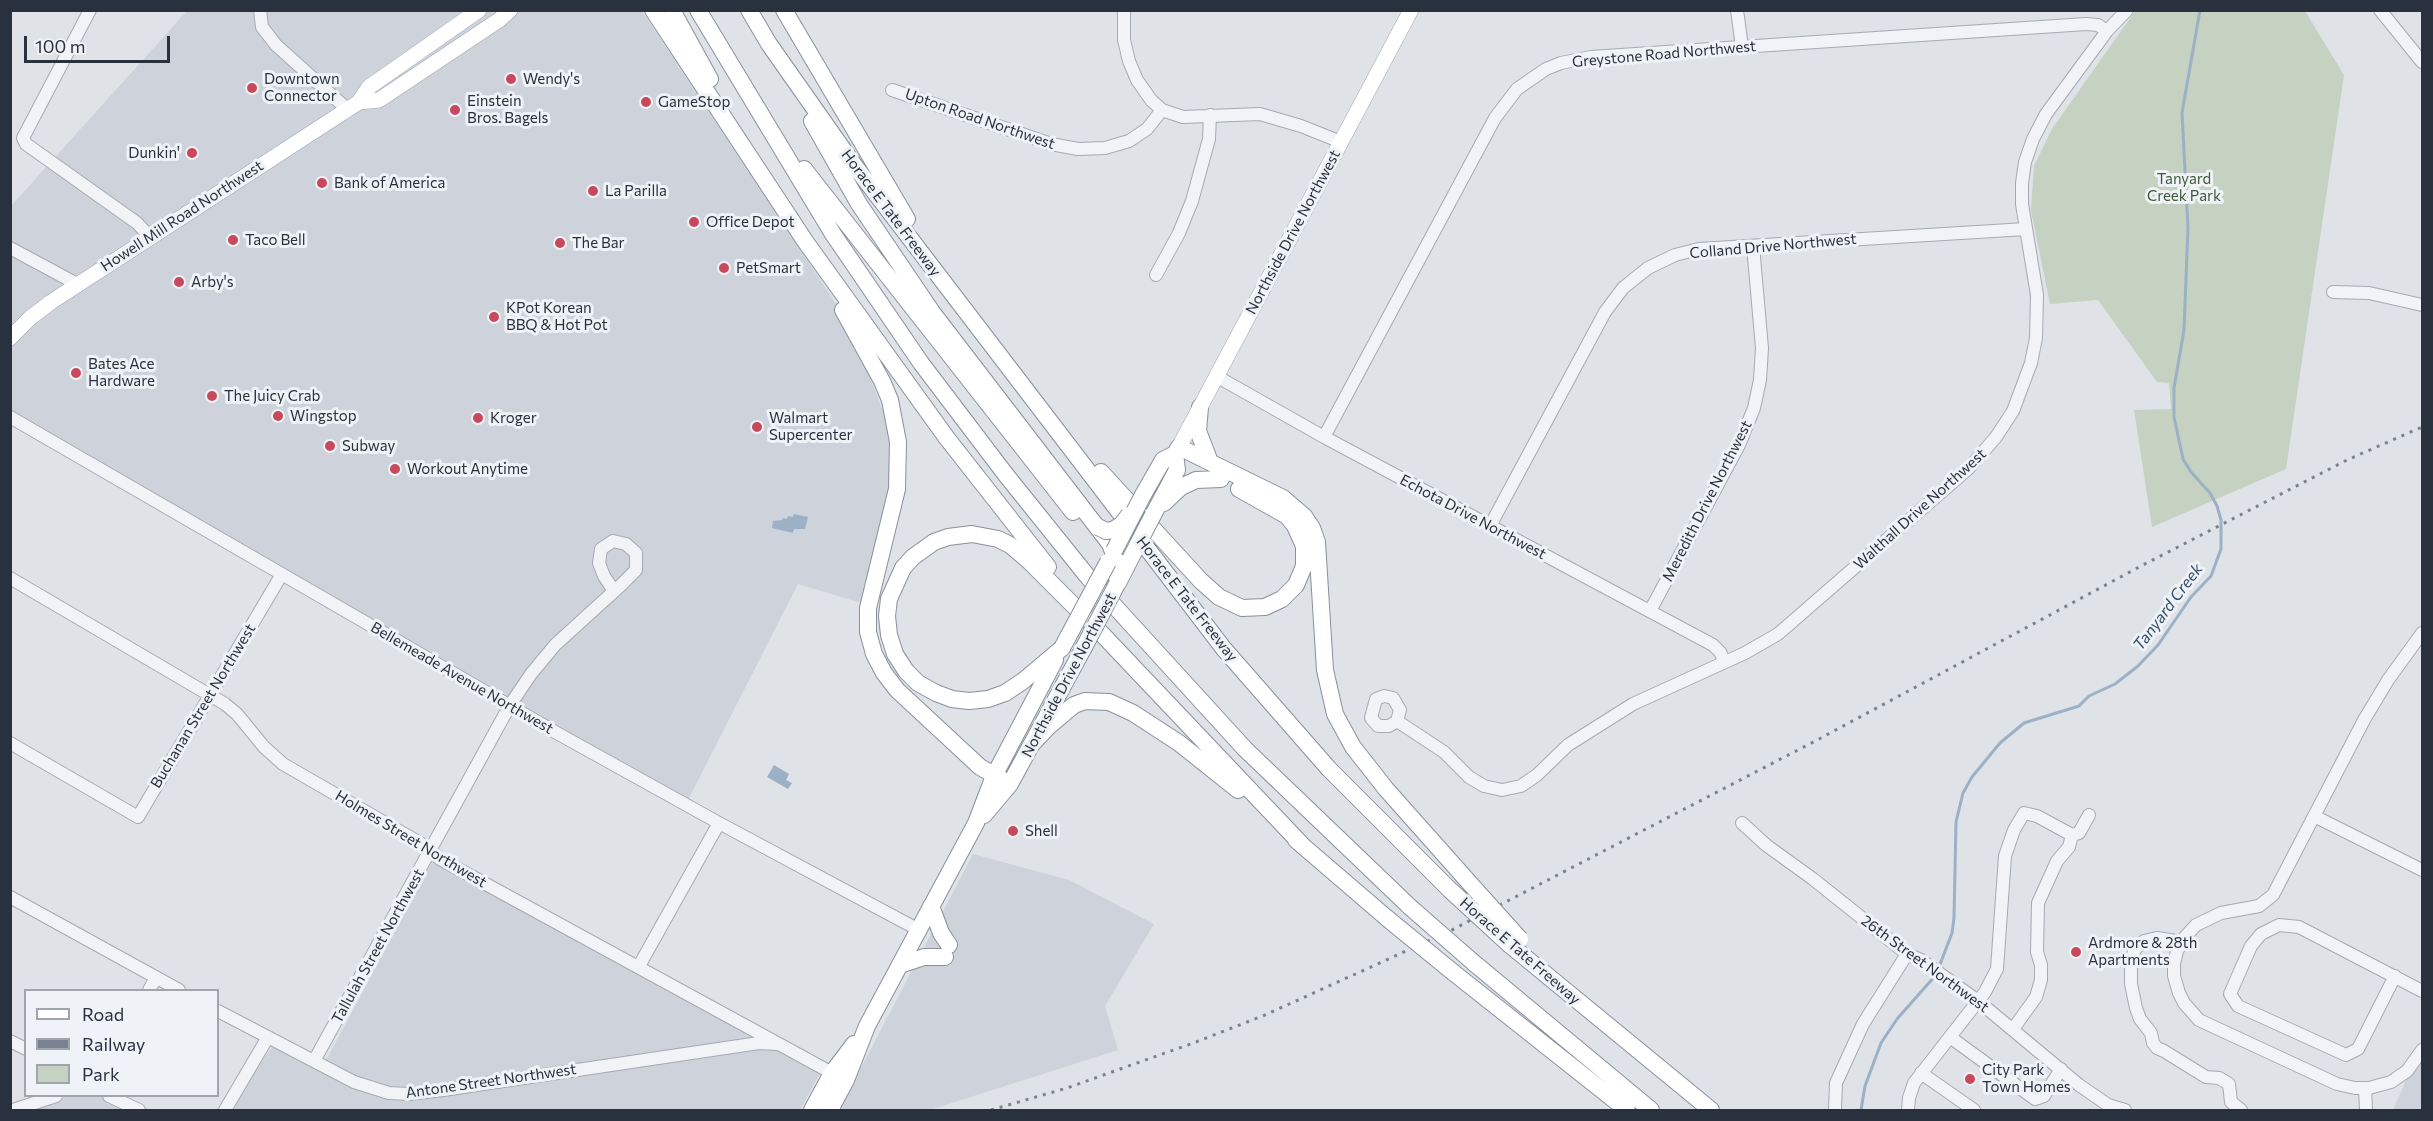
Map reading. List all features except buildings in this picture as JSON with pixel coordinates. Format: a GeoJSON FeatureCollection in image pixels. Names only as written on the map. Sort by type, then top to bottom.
{"type":"FeatureCollection","features":[{"type":"Feature","properties":{"kind":"highway"},"geometry":{"type":"LineString","coordinates":[[653,10],[805,241],[946,436],[1101,633]]}},
{"type":"Feature","properties":{"kind":"highway"},"geometry":{"type":"LineString","coordinates":[[672,10],[782,205]]}},
{"type":"Feature","properties":{"kind":"highway"},"geometry":{"type":"LineString","coordinates":[[698,10],[833,234],[921,363],[1006,475],[1088,577],[1245,749],[1410,907],[1651,1110]]}},
{"type":"Feature","properties":{"kind":"highway","name":"Horace E Tate Freeway"},"geometry":{"type":"LineString","coordinates":[[749,10],[769,44],[854,165],[1231,658],[1329,769],[1449,889],[1515,942],[1557,984],[1711,1110]]}},
{"type":"Feature","properties":{"kind":"highway"},"geometry":{"type":"LineString","coordinates":[[784,10],[950,291]]}},
{"type":"Feature","properties":{"kind":"highway"},"geometry":{"type":"LineString","coordinates":[[769,44],[859,204],[932,312],[1098,527],[1117,584]]}},
{"type":"Feature","properties":{"kind":"highway"},"geometry":{"type":"LineString","coordinates":[[748,94],[851,231],[1108,554]]}},
{"type":"Feature","properties":{"kind":"highway"},"geometry":{"type":"LineString","coordinates":[[805,241],[882,381],[895,424],[899,458],[897,489],[868,608],[868,632],[874,654],[884,673],[897,690],[980,767],[1010,784]]}},
{"type":"Feature","properties":{"kind":"highway"},"geometry":{"type":"LineString","coordinates":[[1006,364],[1141,517],[1201,581],[1228,603],[1242,608],[1256,609],[1274,604],[1289,593],[1300,577],[1305,557],[1301,535],[1295,525],[1276,509],[1221,479],[1177,451]]}},
{"type":"Feature","properties":{"kind":"highway"},"geometry":{"type":"LineString","coordinates":[[1200,407],[1198,431],[1210,462]]}},
{"type":"Feature","properties":{"kind":"highway"},"geometry":{"type":"LineString","coordinates":[[1177,451],[1210,462],[1288,502],[1304,516],[1312,528],[1318,554],[1324,670],[1335,714],[1353,747],[1379,780],[1466,879],[1515,942]]}},
{"type":"Feature","properties":{"kind":"highway","name":"Northside Drive Northwest"},"geometry":{"type":"LineString","coordinates":[[976,823],[1010,784],[1083,649],[1163,500],[1177,470],[1177,451]]}},
{"type":"Feature","properties":{"kind":"highway","name":"Northside Drive Northwest"},"geometry":{"type":"LineString","coordinates":[[830,1110],[846,1080],[867,1026],[976,823],[994,776],[1062,648],[1108,554],[1163,460],[1177,451]]}},
{"type":"Feature","properties":{"kind":"highway"},"geometry":{"type":"LineString","coordinates":[[1163,500],[1196,480],[1221,479]]}},
{"type":"Feature","properties":{"kind":"highway"},"geometry":{"type":"LineString","coordinates":[[1098,527],[1106,531],[1116,529],[1147,489]]}},
{"type":"Feature","properties":{"kind":"highway"},"geometry":{"type":"LineString","coordinates":[[1062,648],[1005,693],[987,699],[969,701],[952,699],[918,683],[906,671],[889,635],[887,615],[889,599],[903,568],[924,548],[934,542],[959,535],[985,536],[998,539],[1020,552],[1101,633],[1304,847]]}},
{"type":"Feature","properties":{"kind":"highway"},"geometry":{"type":"LineString","coordinates":[[1108,554],[1138,544]]}},
{"type":"Feature","properties":{"kind":"highway"},"geometry":{"type":"LineString","coordinates":[[1031,745],[1074,705],[1098,701],[1119,706],[1179,742],[1388,920],[1627,1110]]}},
{"type":"Feature","properties":{"kind":"highway"},"geometry":{"type":"LineString","coordinates":[[900,965],[947,951],[931,906]]}},
{"type":"Feature","properties":{"kind":"highway","name":"Northside Drive Northwest"},"geometry":{"type":"LineString","coordinates":[[812,1110],[832,1073],[867,1026]]}},
{"type":"Feature","properties":{"kind":"main road","name":"Howell Mill Road Northwest"},"geometry":{"type":"LineString","coordinates":[[10,338],[30,318],[77,284],[353,106],[369,87],[479,10]]}},
{"type":"Feature","properties":{"kind":"main road","name":"Howell Mill Road Northwest"},"geometry":{"type":"LineString","coordinates":[[353,106],[379,100],[499,20],[510,10]]}},
{"type":"Feature","properties":{"kind":"main road","name":"Northside Drive Northwest"},"geometry":{"type":"LineString","coordinates":[[1177,451],[1411,10]]}},
{"type":"Feature","properties":{"kind":"street"},"geometry":{"type":"LineString","coordinates":[[90,10],[22,138],[26,144],[137,223],[150,237]]}},
{"type":"Feature","properties":{"kind":"street"},"geometry":{"type":"LineString","coordinates":[[260,10],[262,27],[276,45],[353,106]]}},
{"type":"Feature","properties":{"kind":"street"},"geometry":{"type":"LineString","coordinates":[[1124,10],[1124,40],[1129,61],[1137,80],[1151,100],[1162,110],[1183,117],[1245,113],[1275,117],[1341,142]]}},
{"type":"Feature","properties":{"kind":"street"},"geometry":{"type":"LineString","coordinates":[[1737,10],[1742,47]]}},
{"type":"Feature","properties":{"kind":"street","name":"Walthall Drive Northwest"},"geometry":{"type":"LineString","coordinates":[[1397,721],[1444,752],[1476,782],[1493,789],[1510,789],[1529,782],[1568,745],[1633,704],[1761,644],[1793,622],[1969,468],[2000,432],[2023,388],[2036,339],[2037,295],[2026,228],[2022,183],[2032,139],[2046,114],[2108,31],[2127,10]]}},
{"type":"Feature","properties":{"kind":"street"},"geometry":{"type":"LineString","coordinates":[[2380,10],[2422,62]]}},
{"type":"Feature","properties":{"kind":"street","name":"Greystone Road Northwest"},"geometry":{"type":"LineString","coordinates":[[1324,437],[1495,118],[1517,89],[1546,69],[1577,58],[2086,24],[2108,31]]}},
{"type":"Feature","properties":{"kind":"street","name":"Upton Road Northwest"},"geometry":{"type":"LineString","coordinates":[[892,90],[1051,144],[1078,149],[1105,148],[1129,141],[1147,129],[1162,110]]}},
{"type":"Feature","properties":{"kind":"street"},"geometry":{"type":"LineString","coordinates":[[1156,275],[1179,233],[1192,201],[1209,139],[1210,115]]}},
{"type":"Feature","properties":{"kind":"street","name":"Colland Drive Northwest"},"geometry":{"type":"LineString","coordinates":[[1490,526],[1605,312],[1623,288],[1648,268],[1674,255],[1700,249],[2026,228]]}},
{"type":"Feature","properties":{"kind":"street","name":"Meredith Drive Northwest"},"geometry":{"type":"LineString","coordinates":[[1650,611],[1739,445],[1754,408],[1760,380],[1762,348],[1754,246]]}},
{"type":"Feature","properties":{"kind":"street"},"geometry":{"type":"LineString","coordinates":[[10,248],[77,284]]}},
{"type":"Feature","properties":{"kind":"street"},"geometry":{"type":"LineString","coordinates":[[2333,292],[2369,292],[2422,305]]}},
{"type":"Feature","properties":{"kind":"street","name":"Echota Drive Northwest"},"geometry":{"type":"LineString","coordinates":[[1216,376],[1324,437],[1713,645],[1725,662]]}},
{"type":"Feature","properties":{"kind":"street","name":"Bellemeade Avenue Northwest"},"geometry":{"type":"LineString","coordinates":[[10,417],[719,823],[919,930]]}},
{"type":"Feature","properties":{"kind":"street","name":"Buchanan Street Northwest"},"geometry":{"type":"LineString","coordinates":[[10,743],[138,817],[282,574]]}},
{"type":"Feature","properties":{"kind":"street","name":"Holmes Street Northwest"},"geometry":{"type":"LineString","coordinates":[[10,578],[210,695],[237,714],[264,747],[283,764],[420,843],[440,859],[832,1073]]}},
{"type":"Feature","properties":{"kind":"street","name":"Tallulah Street Northwest"},"geometry":{"type":"LineString","coordinates":[[314,1061],[510,705],[531,674],[555,645],[614,591]]}},
{"type":"Feature","properties":{"kind":"street"},"geometry":{"type":"LineString","coordinates":[[2422,633],[2388,680],[2364,720],[2269,899],[2259,906],[2210,917],[2196,925],[2182,942],[2174,964],[2174,976],[2184,1003],[2199,1020],[2337,1084],[2365,1088],[2391,1082],[2418,1065],[2422,1050]]}},
{"type":"Feature","properties":{"kind":"street"},"geometry":{"type":"LineString","coordinates":[[1908,1110],[1914,1083],[1978,1001],[1997,969],[2005,856],[2014,831],[2024,813],[2037,816],[2072,835]]}},
{"type":"Feature","properties":{"kind":"street"},"geometry":{"type":"LineString","coordinates":[[2072,835],[2079,832],[2089,815]]}},
{"type":"Feature","properties":{"kind":"street"},"geometry":{"type":"LineString","coordinates":[[2314,816],[2422,870]]}},
{"type":"Feature","properties":{"kind":"street"},"geometry":{"type":"LineString","coordinates":[[639,966],[719,823]]}},
{"type":"Feature","properties":{"kind":"street","name":"26th Street Northwest"},"geometry":{"type":"LineString","coordinates":[[1742,823],[1766,845],[1814,879],[1907,954],[1921,960],[1978,1001],[2108,1109],[2125,1110]]}},
{"type":"Feature","properties":{"kind":"street"},"geometry":{"type":"LineString","coordinates":[[2013,1029],[2036,997],[2041,980],[2041,965],[2037,952],[2038,903],[2057,861],[2069,847],[2072,835]]}},
{"type":"Feature","properties":{"kind":"street"},"geometry":{"type":"LineString","coordinates":[[10,897],[177,989]]}},
{"type":"Feature","properties":{"kind":"street"},"geometry":{"type":"LineString","coordinates":[[2394,976],[2358,1049],[2346,1054],[2238,1006],[2230,994],[2251,946],[2260,934],[2279,925],[2299,927],[2394,976],[2422,991]]}},
{"type":"Feature","properties":{"kind":"street"},"geometry":{"type":"LineString","coordinates":[[2182,942],[2157,938],[2144,940],[2135,949],[2131,960],[2131,984],[2136,1008],[2157,1048],[2206,1077],[2219,1078],[2229,1084],[2231,1102],[2241,1110]]}},
{"type":"Feature","properties":{"kind":"street"},"geometry":{"type":"LineString","coordinates":[[1835,1110],[1836,1083],[1863,1024],[1907,954]]}},
{"type":"Feature","properties":{"kind":"street"},"geometry":{"type":"LineString","coordinates":[[150,989],[156,978]]}},
{"type":"Feature","properties":{"kind":"street","name":"Antone Street Northwest"},"geometry":{"type":"LineString","coordinates":[[219,1012],[369,1088],[409,1094],[759,1043],[781,1044]]}},
{"type":"Feature","properties":{"kind":"street"},"geometry":{"type":"LineString","coordinates":[[225,1110],[268,1037]]}},
{"type":"Feature","properties":{"kind":"street"},"geometry":{"type":"LineString","coordinates":[[1950,1037],[2035,1099],[2044,1096],[2061,1070]]}},
{"type":"Feature","properties":{"kind":"street"},"geometry":{"type":"LineString","coordinates":[[10,1041],[24,1048]]}},
{"type":"Feature","properties":{"kind":"street"},"geometry":{"type":"LineString","coordinates":[[1921,1073],[1974,1110]]}},
{"type":"Feature","properties":{"kind":"street"},"geometry":{"type":"LineString","coordinates":[[2365,1088],[2366,1110]]}},
{"type":"Feature","properties":{"kind":"street"},"geometry":{"type":"LineString","coordinates":[[13,1110],[50,1097]]}},
{"type":"Feature","properties":{"kind":"street"},"geometry":{"type":"LineString","coordinates":[[113,1097],[139,1110]]}},
{"type":"Feature","properties":{"kind":"shaded area"},"geometry":{"type":"Polygon","coordinates":[[[187,11],[642,11],[850,325],[902,461],[871,606],[798,584],[688,800],[11,416],[11,206],[187,11]]]}},
{"type":"Feature","properties":{"kind":"shaded area"},"geometry":{"type":"Polygon","coordinates":[[[973,854],[1069,880],[1154,924],[1105,1006],[1118,1050],[930,1110],[839,1110],[973,854]]]}},
{"type":"Feature","properties":{"kind":"shaded area"},"geometry":{"type":"Polygon","coordinates":[[[432,862],[820,1073],[800,1110],[226,1110],[273,1046],[322,1068],[432,862]]]}},
{"type":"Feature","properties":{"kind":"shaded area"},"geometry":{"type":"Polygon","coordinates":[[[2422,1043],[2422,1110],[2393,1110],[2422,1043]]]}},
{"type":"Feature","properties":{"kind":"shaded area"},"geometry":{"type":"Polygon","coordinates":[[[52,1097],[123,1097],[150,1110],[12,1110],[52,1097]]]}},
{"type":"Feature","properties":{"kind":"green space","name":"Tanyard Creek Park"},"geometry":{"type":"Polygon","coordinates":[[[2135,11],[2305,11],[2344,75],[2286,469],[2152,527],[2134,410],[2171,409],[2169,383],[2157,382],[2098,300],[2050,304],[2031,210],[2034,166],[2052,129],[2135,11]]]}},
{"type":"Feature","properties":{"kind":"water"},"geometry":{"type":"Polygon","coordinates":[[[794,514],[808,517],[805,529],[794,529],[793,533],[772,528],[773,521],[787,519],[788,516],[793,517],[794,514]]]}},
{"type":"Feature","properties":{"kind":"water"},"geometry":{"type":"Polygon","coordinates":[[[774,765],[789,774],[786,780],[792,783],[788,789],[767,777],[774,765]]]}},
{"type":"Feature","properties":{"kind":"waterway","name":"Tanyard Creek"},"geometry":{"type":"LineString","coordinates":[[1939,967],[1952,933],[1954,918],[1956,822],[1963,793],[1972,777],[2000,743],[2024,723],[2079,706],[2089,696],[2115,684],[2138,666],[2158,645],[2191,597],[2211,576],[2221,549],[2221,520],[2217,506],[2210,493],[2191,472],[2183,459],[2174,417],[2174,388],[2184,330],[2188,228],[2182,113],[2200,10]]}},
{"type":"Feature","properties":{"kind":"waterway","name":"Tanyard Creek"},"geometry":{"type":"LineString","coordinates":[[1861,1110],[1865,1086],[1881,1043],[1897,1019],[1935,976]]}},
{"type":"Feature","properties":{"kind":"railway"},"geometry":{"type":"LineString","coordinates":[[991,1110],[1067,1088],[1196,1042],[1265,1015],[1448,932],[1819,739],[2141,566],[2347,460],[2422,427]]}},
{"type":"Feature","properties":{"kind":"place","name":"Wendy's"},"geometry":{"type":"Point","coordinates":[511,79]}},
{"type":"Feature","properties":{"kind":"place","name":"Downtown Connector"},"geometry":{"type":"Point","coordinates":[252,88]}},
{"type":"Feature","properties":{"kind":"place","name":"GameStop"},"geometry":{"type":"Point","coordinates":[646,102]}},
{"type":"Feature","properties":{"kind":"place","name":"Einstein Bros. Bagels"},"geometry":{"type":"Point","coordinates":[455,110]}},
{"type":"Feature","properties":{"kind":"place","name":"Dunkin'"},"geometry":{"type":"Point","coordinates":[192,153]}},
{"type":"Feature","properties":{"kind":"place","name":"Bank of America"},"geometry":{"type":"Point","coordinates":[322,183]}},
{"type":"Feature","properties":{"kind":"place","name":"La Parilla"},"geometry":{"type":"Point","coordinates":[593,191]}},
{"type":"Feature","properties":{"kind":"place","name":"Office Depot"},"geometry":{"type":"Point","coordinates":[694,222]}},
{"type":"Feature","properties":{"kind":"place","name":"Taco Bell"},"geometry":{"type":"Point","coordinates":[233,240]}},
{"type":"Feature","properties":{"kind":"place","name":"The Bar"},"geometry":{"type":"Point","coordinates":[560,243]}},
{"type":"Feature","properties":{"kind":"place","name":"PetSmart"},"geometry":{"type":"Point","coordinates":[724,268]}},
{"type":"Feature","properties":{"kind":"place","name":"Arby's"},"geometry":{"type":"Point","coordinates":[179,282]}},
{"type":"Feature","properties":{"kind":"place","name":"KPot Korean BBQ & Hot Pot"},"geometry":{"type":"Point","coordinates":[494,317]}},
{"type":"Feature","properties":{"kind":"place","name":"Bates Ace Hardware"},"geometry":{"type":"Point","coordinates":[76,373]}},
{"type":"Feature","properties":{"kind":"place","name":"The Juicy Crab"},"geometry":{"type":"Point","coordinates":[212,396]}},
{"type":"Feature","properties":{"kind":"place","name":"Wingstop"},"geometry":{"type":"Point","coordinates":[278,416]}},
{"type":"Feature","properties":{"kind":"place","name":"Kroger"},"geometry":{"type":"Point","coordinates":[478,418]}},
{"type":"Feature","properties":{"kind":"place","name":"Walmart Supercenter"},"geometry":{"type":"Point","coordinates":[757,427]}},
{"type":"Feature","properties":{"kind":"place","name":"Subway"},"geometry":{"type":"Point","coordinates":[330,446]}},
{"type":"Feature","properties":{"kind":"place","name":"Workout Anytime"},"geometry":{"type":"Point","coordinates":[395,469]}},
{"type":"Feature","properties":{"kind":"place","name":"Shell"},"geometry":{"type":"Point","coordinates":[1013,831]}},
{"type":"Feature","properties":{"kind":"place","name":"Ardmore & 28th Apartments"},"geometry":{"type":"Point","coordinates":[2076,952]}},
{"type":"Feature","properties":{"kind":"place","name":"City Park Town Homes"},"geometry":{"type":"Point","coordinates":[1970,1079]}}]}
